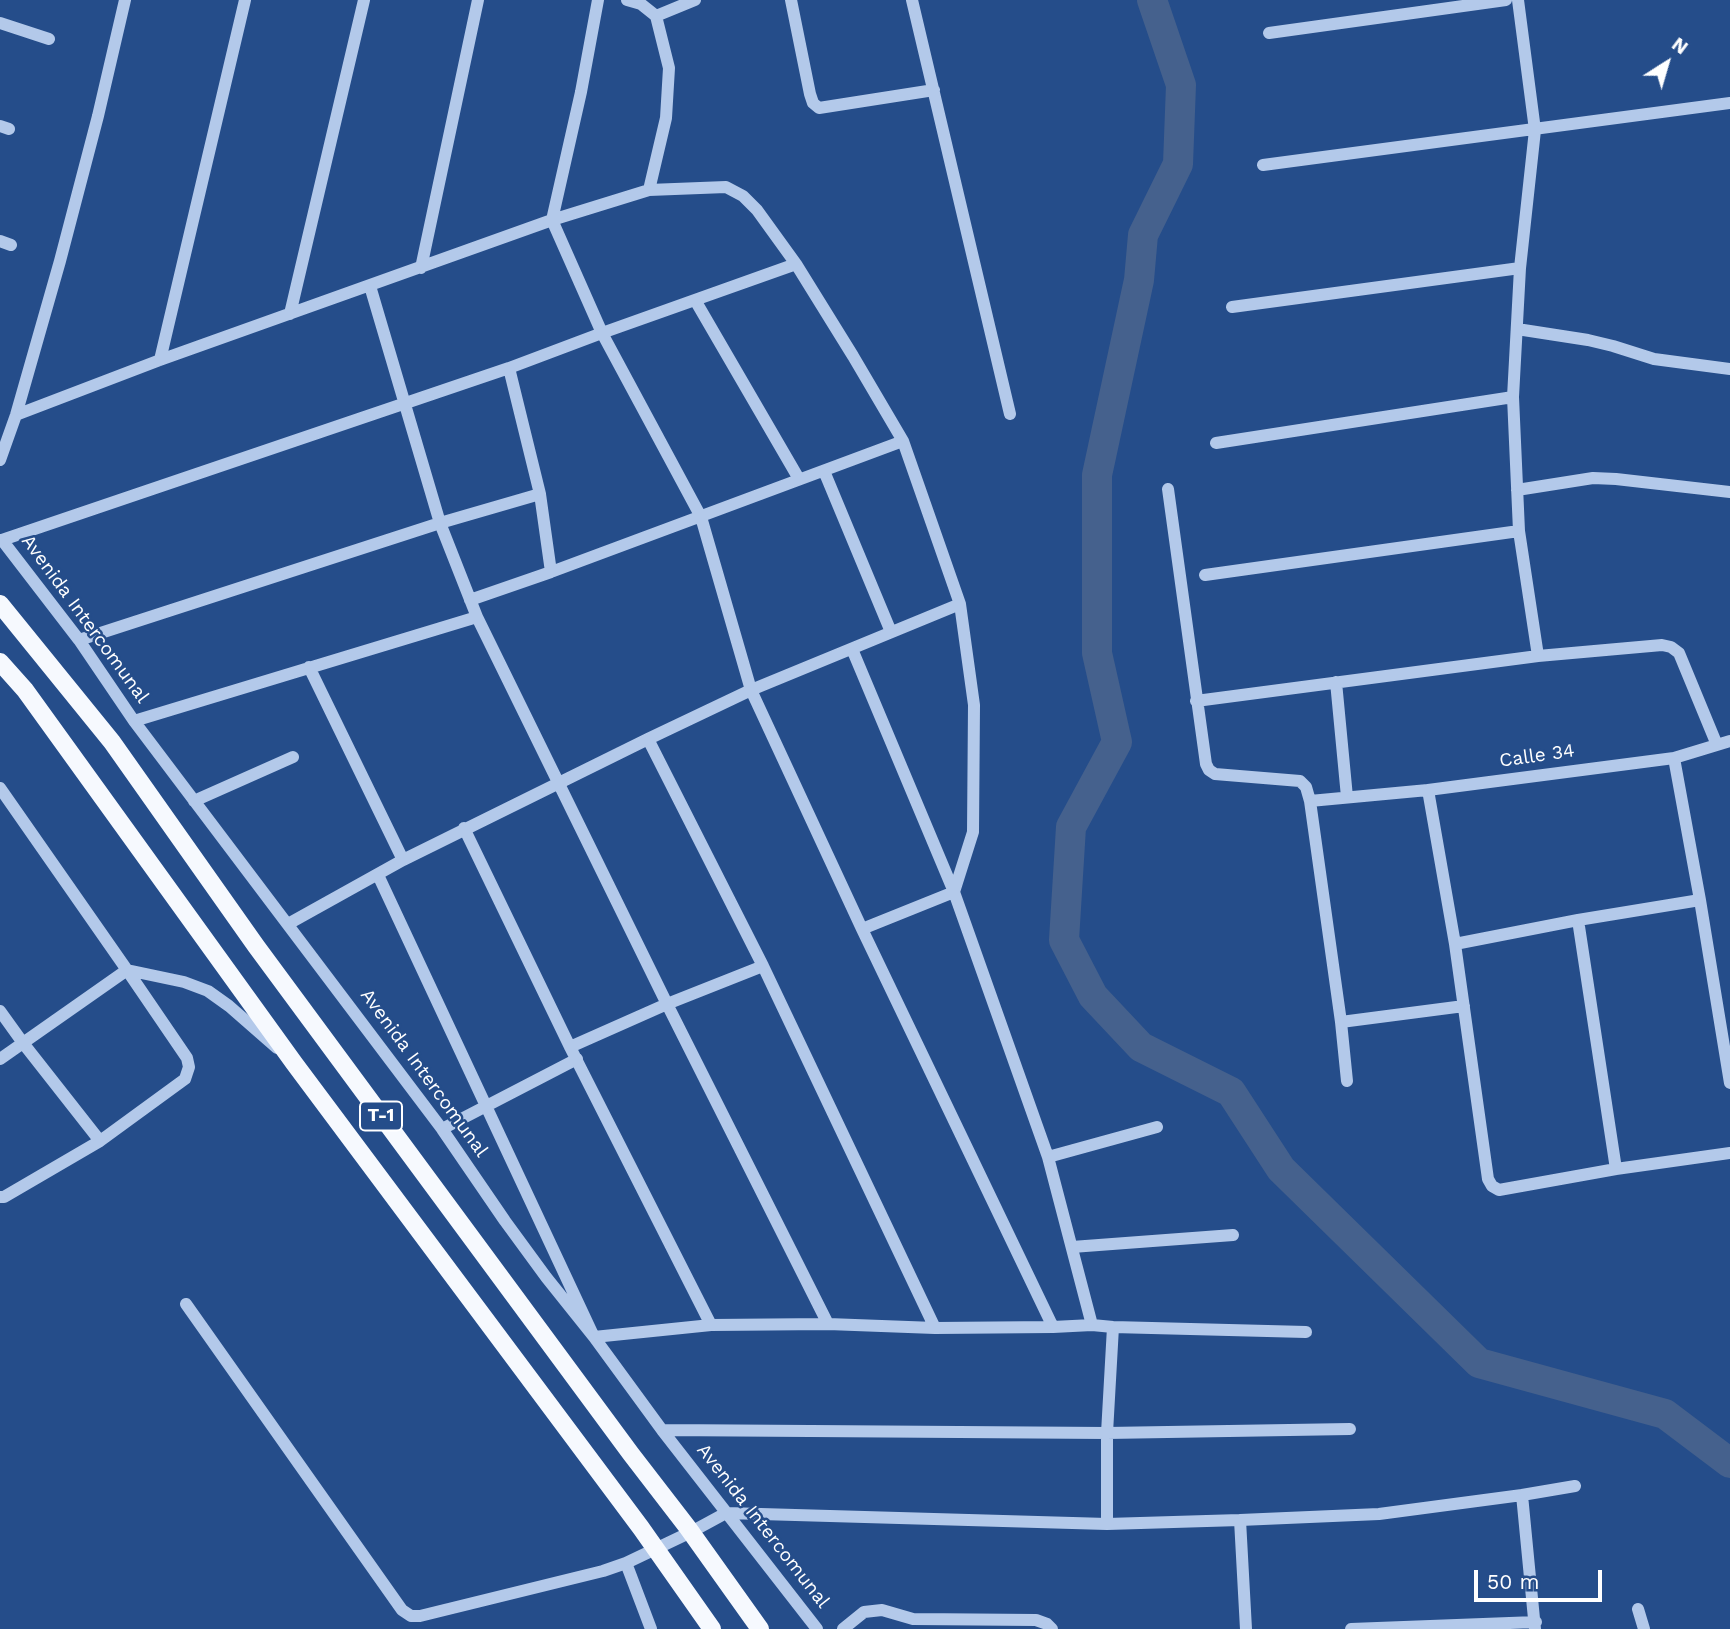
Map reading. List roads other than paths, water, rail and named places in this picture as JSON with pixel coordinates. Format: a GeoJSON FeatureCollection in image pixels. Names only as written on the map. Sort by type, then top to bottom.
{"type":"FeatureCollection","features":[{"type":"Feature","properties":{"kind":"main road","name":"T-1"},"geometry":{"type":"LineString","coordinates":[[0,604],[112,742],[256,946],[760,1629]]}},
{"type":"Feature","properties":{"kind":"main road","name":"T-1"},"geometry":{"type":"LineString","coordinates":[[0,662],[25,691],[295,1063],[641,1528],[712,1629]]}},
{"type":"Feature","properties":{"kind":"street"},"geometry":{"type":"LineString","coordinates":[[0,460],[16,415],[60,261],[125,0]]}},
{"type":"Feature","properties":{"kind":"street"},"geometry":{"type":"LineString","coordinates":[[160,360],[245,0]]}},
{"type":"Feature","properties":{"kind":"street"},"geometry":{"type":"LineString","coordinates":[[290,314],[364,0]]}},
{"type":"Feature","properties":{"kind":"street"},"geometry":{"type":"LineString","coordinates":[[421,268],[478,0]]}},
{"type":"Feature","properties":{"kind":"street"},"geometry":{"type":"LineString","coordinates":[[598,0],[581,92],[552,220],[602,333],[701,517],[751,690],[1053,1327]]}},
{"type":"Feature","properties":{"kind":"street"},"geometry":{"type":"LineString","coordinates":[[627,0],[641,4],[656,16],[669,68],[666,118],[649,190]]}},
{"type":"Feature","properties":{"kind":"street"},"geometry":{"type":"LineString","coordinates":[[656,16],[695,0]]}},
{"type":"Feature","properties":{"kind":"street"},"geometry":{"type":"LineString","coordinates":[[791,0],[810,94],[813,103],[819,108],[934,90]]}},
{"type":"Feature","properties":{"kind":"street"},"geometry":{"type":"LineString","coordinates":[[912,0],[1010,415]]}},
{"type":"Feature","properties":{"kind":"street"},"geometry":{"type":"LineString","coordinates":[[1269,33],[1506,0]]}},
{"type":"Feature","properties":{"kind":"street"},"geometry":{"type":"LineString","coordinates":[[1518,0],[1535,130],[1520,268],[1513,397],[1519,531],[1538,656]]}},
{"type":"Feature","properties":{"kind":"street"},"geometry":{"type":"LineString","coordinates":[[0,23],[49,38]]}},
{"type":"Feature","properties":{"kind":"street"},"geometry":{"type":"LineString","coordinates":[[1263,165],[1730,103]]}},
{"type":"Feature","properties":{"kind":"street"},"geometry":{"type":"LineString","coordinates":[[16,415],[160,360],[552,220],[649,190],[726,187],[743,196],[757,210],[796,264],[903,441],[960,604],[974,705],[973,832],[954,892]]}},
{"type":"Feature","properties":{"kind":"street"},"geometry":{"type":"LineString","coordinates":[[1,540],[509,368],[796,264]]}},
{"type":"Feature","properties":{"kind":"street"},"geometry":{"type":"LineString","coordinates":[[1233,307],[1520,268]]}},
{"type":"Feature","properties":{"kind":"street"},"geometry":{"type":"LineString","coordinates":[[370,286],[440,523],[477,617],[828,1324]]}},
{"type":"Feature","properties":{"kind":"street"},"geometry":{"type":"LineString","coordinates":[[695,300],[799,480]]}},
{"type":"Feature","properties":{"kind":"street"},"geometry":{"type":"LineString","coordinates":[[1517,330],[1601,343],[1654,359],[1730,369]]}},
{"type":"Feature","properties":{"kind":"street"},"geometry":{"type":"LineString","coordinates":[[509,368],[540,494],[551,572]]}},
{"type":"Feature","properties":{"kind":"street"},"geometry":{"type":"LineString","coordinates":[[1216,443],[1513,397]]}},
{"type":"Feature","properties":{"kind":"street"},"geometry":{"type":"LineString","coordinates":[[470,600],[903,441]]}},
{"type":"Feature","properties":{"kind":"street"},"geometry":{"type":"LineString","coordinates":[[824,471],[891,632]]}},
{"type":"Feature","properties":{"kind":"street"},"geometry":{"type":"LineString","coordinates":[[1517,490],[1593,478],[1730,492]]}},
{"type":"Feature","properties":{"kind":"street"},"geometry":{"type":"LineString","coordinates":[[1168,489],[1206,764],[1215,774],[1300,781],[1306,787],[1341,1022],[1347,1081]]}},
{"type":"Feature","properties":{"kind":"street"},"geometry":{"type":"LineString","coordinates":[[79,640],[440,523],[540,494]]}},
{"type":"Feature","properties":{"kind":"street"},"geometry":{"type":"LineString","coordinates":[[1205,575],[1519,531]]}},
{"type":"Feature","properties":{"kind":"street","name":"Avenida Intercomunal"},"geometry":{"type":"LineString","coordinates":[[1,540],[79,640],[134,721],[442,1129],[546,1278],[817,1629]]}},
{"type":"Feature","properties":{"kind":"street"},"geometry":{"type":"LineString","coordinates":[[288,924],[402,860],[648,738],[751,690],[960,604]]}},
{"type":"Feature","properties":{"kind":"street"},"geometry":{"type":"LineString","coordinates":[[134,721],[477,617]]}},
{"type":"Feature","properties":{"kind":"street"},"geometry":{"type":"LineString","coordinates":[[1196,701],[1538,656],[1662,645],[1679,653],[1717,745]]}},
{"type":"Feature","properties":{"kind":"street"},"geometry":{"type":"LineString","coordinates":[[852,649],[954,892],[1048,1157],[1092,1325]]}},
{"type":"Feature","properties":{"kind":"street"},"geometry":{"type":"LineString","coordinates":[[309,667],[402,860]]}},
{"type":"Feature","properties":{"kind":"street"},"geometry":{"type":"LineString","coordinates":[[1336,682],[1347,797]]}},
{"type":"Feature","properties":{"kind":"street"},"geometry":{"type":"LineString","coordinates":[[648,738],[763,966],[934,1328]]}},
{"type":"Feature","properties":{"kind":"street","name":"Calle 34"},"geometry":{"type":"LineString","coordinates":[[1310,801],[1428,790],[1674,758],[1730,741]]}},
{"type":"Feature","properties":{"kind":"street"},"geometry":{"type":"LineString","coordinates":[[194,801],[293,757]]}},
{"type":"Feature","properties":{"kind":"street"},"geometry":{"type":"LineString","coordinates":[[1674,758],[1730,1083]]}},
{"type":"Feature","properties":{"kind":"street"},"geometry":{"type":"LineString","coordinates":[[0,788],[128,970],[187,1058],[189,1068],[185,1079],[100,1141],[0,1197]]}},
{"type":"Feature","properties":{"kind":"street"},"geometry":{"type":"LineString","coordinates":[[1428,790],[1455,944],[1488,1179],[1492,1186],[1499,1190],[1616,1169],[1730,1153]]}},
{"type":"Feature","properties":{"kind":"street"},"geometry":{"type":"LineString","coordinates":[[464,828],[570,1047],[711,1325]]}},
{"type":"Feature","properties":{"kind":"street"},"geometry":{"type":"LineString","coordinates":[[378,875],[594,1337],[711,1325],[828,1324],[934,1328],[1092,1325],[1306,1332]]}},
{"type":"Feature","properties":{"kind":"street"},"geometry":{"type":"LineString","coordinates":[[862,929],[954,892]]}},
{"type":"Feature","properties":{"kind":"street"},"geometry":{"type":"LineString","coordinates":[[1455,944],[1700,900]]}},
{"type":"Feature","properties":{"kind":"street"},"geometry":{"type":"LineString","coordinates":[[1578,920],[1616,1169]]}},
{"type":"Feature","properties":{"kind":"street"},"geometry":{"type":"LineString","coordinates":[[570,1047],[667,1004],[763,966]]}},
{"type":"Feature","properties":{"kind":"street"},"geometry":{"type":"LineString","coordinates":[[0,1059],[128,970],[184,982],[208,991],[295,1063]]}},
{"type":"Feature","properties":{"kind":"street"},"geometry":{"type":"LineString","coordinates":[[1341,1022],[1464,1006]]}},
{"type":"Feature","properties":{"kind":"street"},"geometry":{"type":"LineString","coordinates":[[0,1011],[100,1141]]}},
{"type":"Feature","properties":{"kind":"street"},"geometry":{"type":"LineString","coordinates":[[442,1129],[577,1059]]}},
{"type":"Feature","properties":{"kind":"street"},"geometry":{"type":"LineString","coordinates":[[1048,1157],[1157,1127]]}},
{"type":"Feature","properties":{"kind":"street"},"geometry":{"type":"LineString","coordinates":[[1072,1247],[1233,1236]]}},
{"type":"Feature","properties":{"kind":"street"},"geometry":{"type":"LineString","coordinates":[[186,1304],[402,1610],[411,1616],[603,1571],[655,1550],[726,1513],[1107,1524],[1240,1520],[1379,1514],[1575,1486]]}},
{"type":"Feature","properties":{"kind":"street"},"geometry":{"type":"LineString","coordinates":[[1107,1524],[1107,1433],[1113,1327]]}},
{"type":"Feature","properties":{"kind":"street"},"geometry":{"type":"LineString","coordinates":[[662,1430],[1107,1433],[1350,1429]]}},
{"type":"Feature","properties":{"kind":"street"},"geometry":{"type":"LineString","coordinates":[[1351,1629],[1536,1626],[1522,1495]]}},
{"type":"Feature","properties":{"kind":"street"},"geometry":{"type":"LineString","coordinates":[[1240,1520],[1246,1629]]}},
{"type":"Feature","properties":{"kind":"street"},"geometry":{"type":"LineString","coordinates":[[626,1563],[651,1629]]}},
{"type":"Feature","properties":{"kind":"street"},"geometry":{"type":"LineString","coordinates":[[1638,1609],[1644,1629]]}},
{"type":"Feature","properties":{"kind":"street"},"geometry":{"type":"LineString","coordinates":[[843,1629],[864,1612],[882,1610],[916,1624],[1036,1620],[1052,1629]]}},
{"type":"Feature","properties":{"kind":"waterway"},"geometry":{"type":"LineString","coordinates":[[1152,0],[1181,85],[1178,164],[1143,235],[1139,280],[1097,475],[1097,653],[1117,742],[1071,827],[1064,940],[1093,996],[1141,1047],[1231,1092],[1281,1169],[1479,1363],[1665,1414],[1730,1463]]}}]}
